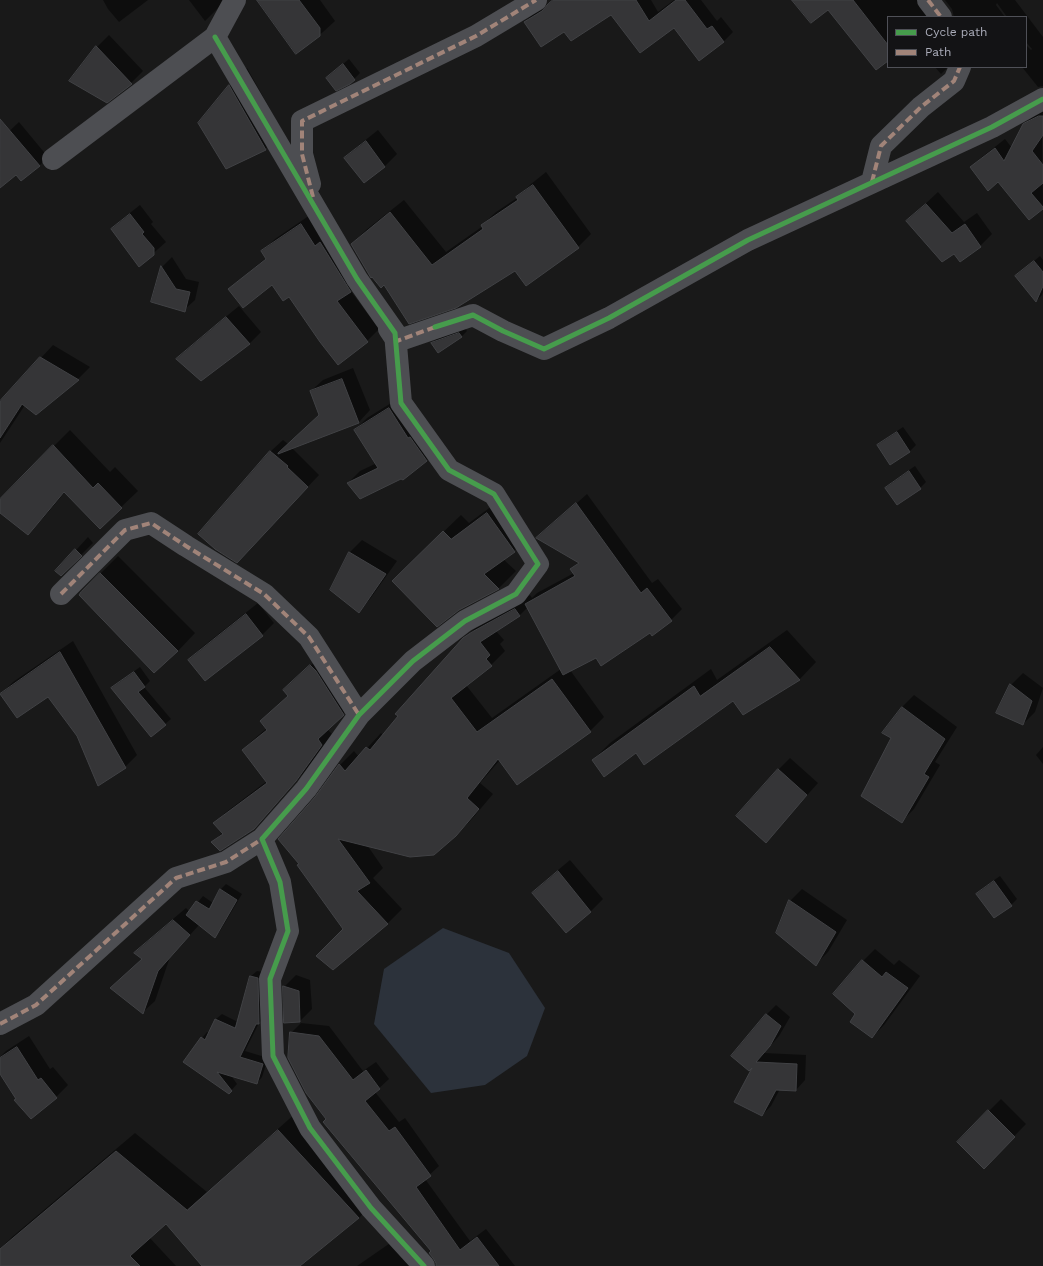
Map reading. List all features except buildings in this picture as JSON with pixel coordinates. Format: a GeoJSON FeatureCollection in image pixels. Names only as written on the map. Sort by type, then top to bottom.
{"type":"FeatureCollection","features":[{"type":"Feature","properties":{"kind":"street"},"geometry":{"type":"LineString","coordinates":[[53,159],[215,37],[235,0]]}},
{"type":"Feature","properties":{"kind":"street"},"geometry":{"type":"LineString","coordinates":[[536,0],[476,36],[302,121],[302,154],[315,207],[397,341],[473,315],[503,331],[544,348],[609,318],[748,240],[992,127],[1043,99]]}},
{"type":"Feature","properties":{"kind":"street"},"geometry":{"type":"LineString","coordinates":[[928,0],[940,16]]}},
{"type":"Feature","properties":{"kind":"street"},"geometry":{"type":"LineString","coordinates":[[0,1024],[36,1005],[176,878],[226,862],[262,839],[306,789],[359,714],[413,661],[465,621],[516,594],[538,564],[494,494],[449,470],[401,403],[395,333],[357,278],[215,37]]}},
{"type":"Feature","properties":{"kind":"street"},"geometry":{"type":"LineString","coordinates":[[872,182],[881,146],[921,107],[954,81],[960,68]]}},
{"type":"Feature","properties":{"kind":"street"},"geometry":{"type":"LineString","coordinates":[[61,594],[125,530],[151,522],[186,546],[264,594],[309,637],[359,714]]}},
{"type":"Feature","properties":{"kind":"street"},"geometry":{"type":"LineString","coordinates":[[262,839],[280,882],[288,931],[270,978],[273,1056],[310,1128],[371,1208],[424,1266]]}},
{"type":"Feature","properties":{"kind":"shaded area"},"geometry":{"type":"Polygon","coordinates":[[[443,928],[509,953],[545,1008],[527,1056],[485,1085],[431,1093],[374,1024],[384,969],[443,928]]]}},
{"type":"Feature","properties":{"kind":"marked path"},"geometry":{"type":"LineString","coordinates":[[313,197],[302,154],[302,121],[476,36],[536,0]]}},
{"type":"Feature","properties":{"kind":"marked path"},"geometry":{"type":"LineString","coordinates":[[928,0],[940,16]]}},
{"type":"Feature","properties":{"kind":"marked path"},"geometry":{"type":"LineString","coordinates":[[872,182],[881,146],[921,107],[954,81],[960,68]]}},
{"type":"Feature","properties":{"kind":"marked path"},"geometry":{"type":"LineString","coordinates":[[395,338],[397,341],[435,327]]}},
{"type":"Feature","properties":{"kind":"marked path"},"geometry":{"type":"LineString","coordinates":[[61,594],[125,530],[151,523],[264,594],[309,637],[359,715]]}},
{"type":"Feature","properties":{"kind":"marked path"},"geometry":{"type":"LineString","coordinates":[[0,1024],[36,1005],[176,878],[226,862],[262,839]]}},
{"type":"Feature","properties":{"kind":"cycle path"},"geometry":{"type":"LineString","coordinates":[[215,37],[357,279],[395,333],[401,403],[449,470],[494,494],[538,564],[516,594],[465,621],[413,661],[359,715],[306,789],[262,839],[280,882],[288,931],[270,979],[273,1056],[310,1128],[371,1208],[424,1266]]}},
{"type":"Feature","properties":{"kind":"cycle path"},"geometry":{"type":"LineString","coordinates":[[435,327],[473,315],[503,331],[544,349],[609,318],[748,240],[992,127],[1043,99]]}}]}
